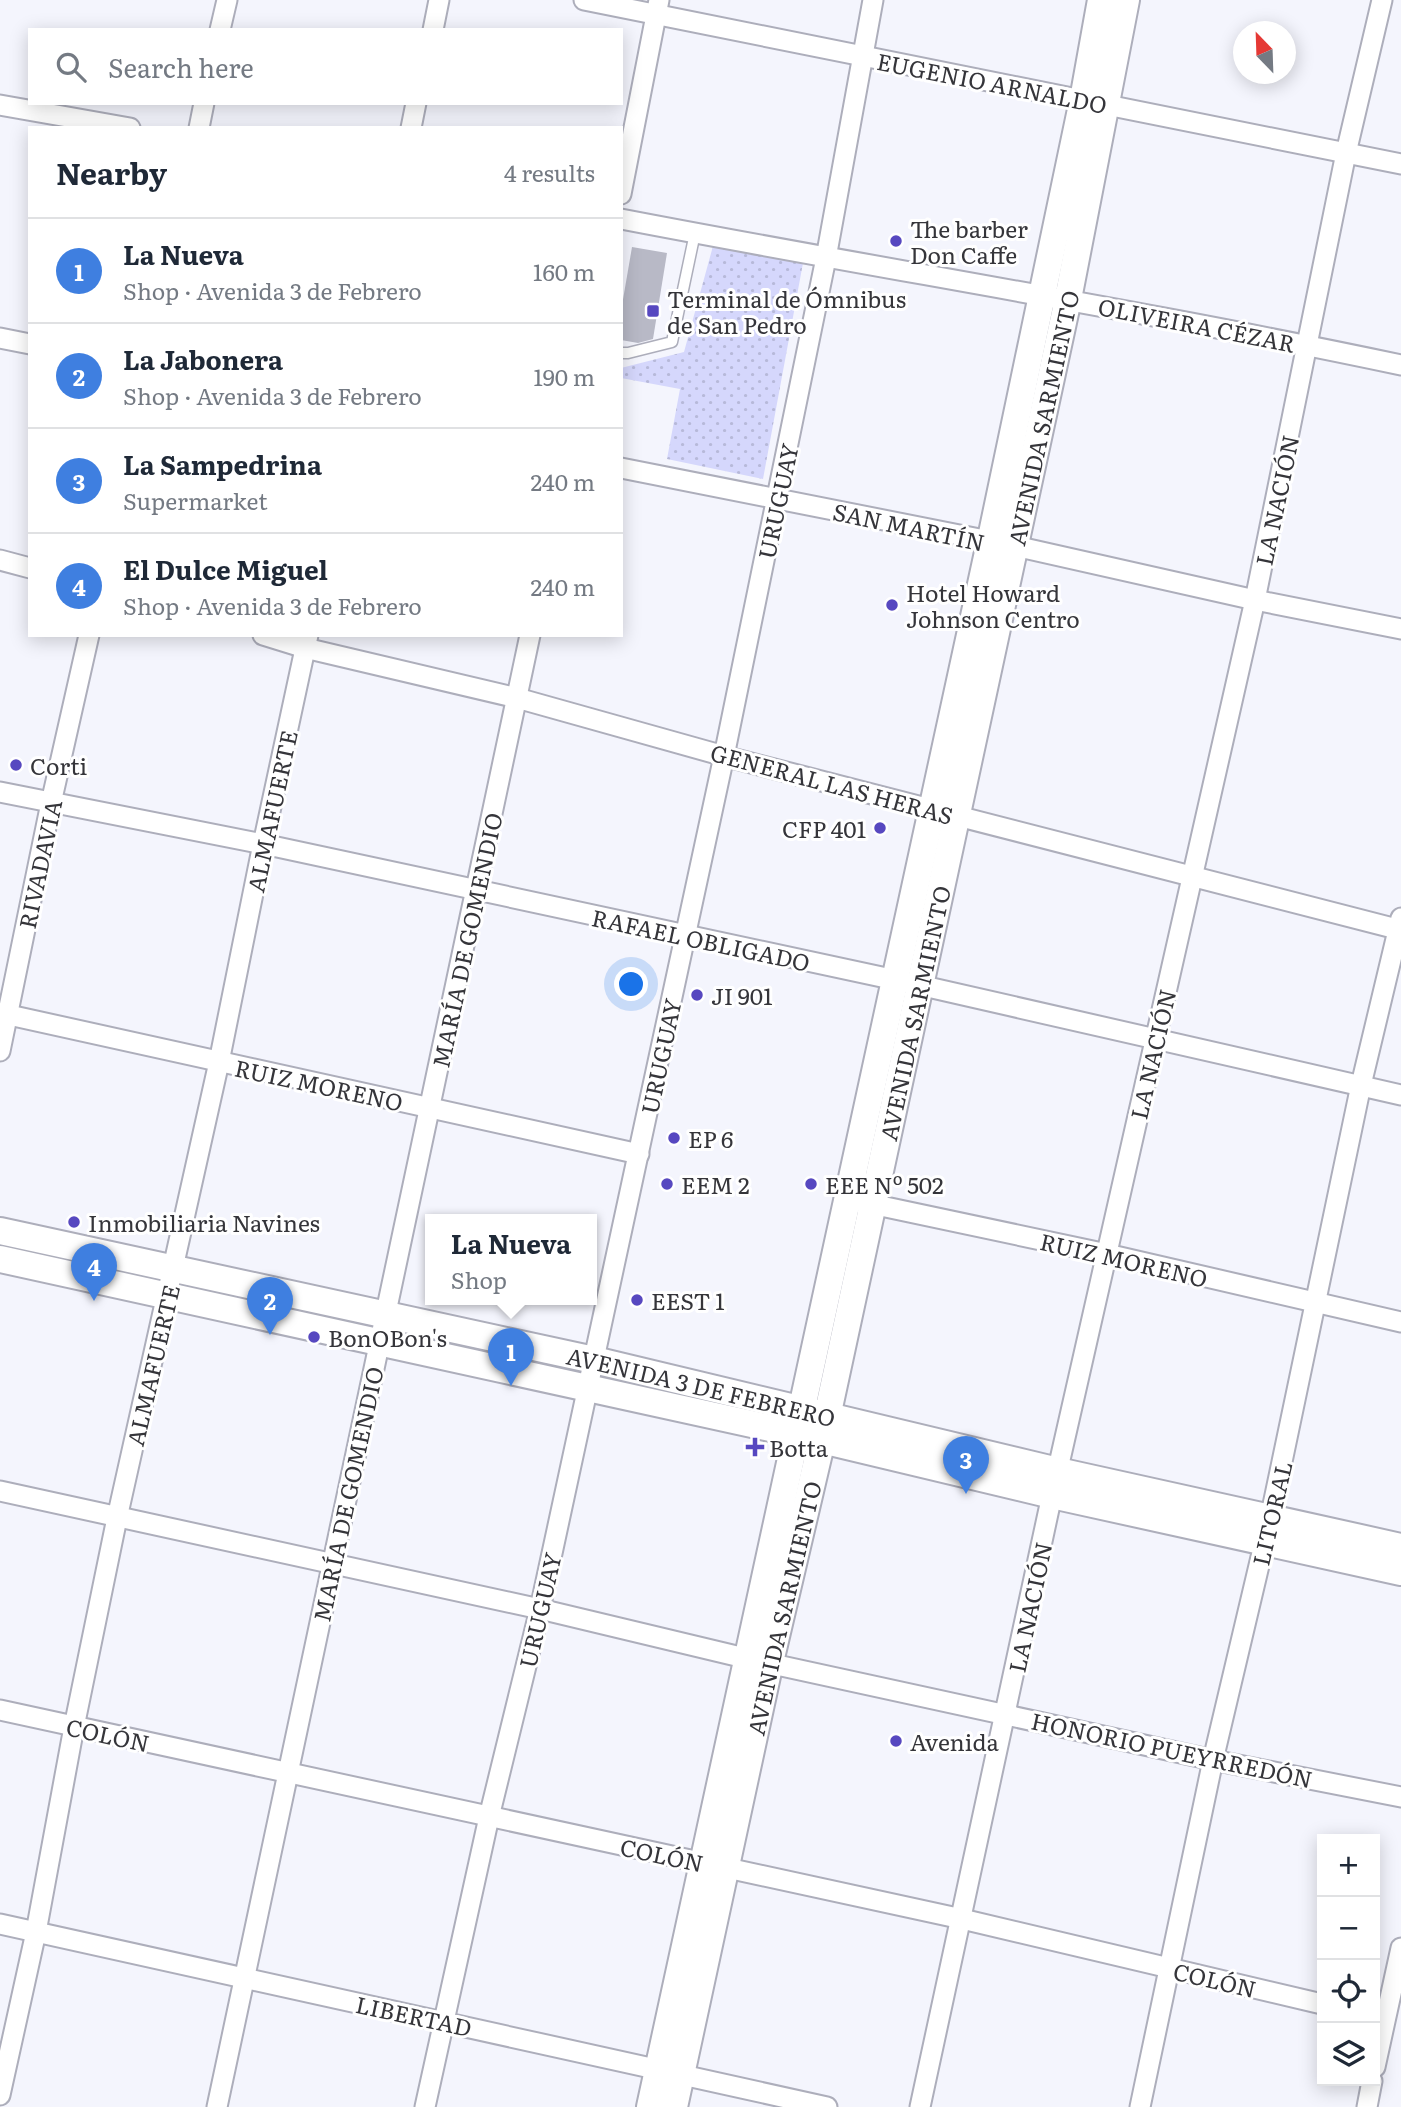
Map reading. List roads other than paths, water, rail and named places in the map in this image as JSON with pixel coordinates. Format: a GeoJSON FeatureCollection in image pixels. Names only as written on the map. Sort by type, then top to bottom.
{"type":"FeatureCollection","features":[{"type":"Feature","properties":{"kind":"main road","name":"AVENIDA SARMIENTO"},"geometry":{"type":"LineString","coordinates":[[650,2107],[670,2072],[1002,545],[1068,299],[1095,102],[1101,0]]}},
{"type":"Feature","properties":{"kind":"main road","name":"AVENIDA SARMIENTO"},"geometry":{"type":"LineString","coordinates":[[1002,545],[1041,294],[1126,0]]}},
{"type":"Feature","properties":{"kind":"main road","name":"AVENIDA 3 DE FEBRERO"},"geometry":{"type":"LineString","coordinates":[[0,1231],[594,1360],[812,1425],[1267,1531],[1401,1572]]}},
{"type":"Feature","properties":{"kind":"main road","name":"AVENIDA 3 DE FEBRERO"},"geometry":{"type":"LineString","coordinates":[[0,1259],[588,1387],[812,1425]]}},
{"type":"Feature","properties":{"kind":"main road","name":"AVENIDA 3 DE FEBRERO"},"geometry":{"type":"LineString","coordinates":[[1267,1531],[1401,1547]]}},
{"type":"Feature","properties":{"kind":"main road","name":"AVENIDA SARMIENTO"},"geometry":{"type":"LineString","coordinates":[[670,2072],[674,2107]]}},
{"type":"Feature","properties":{"kind":"street"},"geometry":{"type":"LineString","coordinates":[[220,28],[227,0]]}},
{"type":"Feature","properties":{"kind":"street"},"geometry":{"type":"LineString","coordinates":[[433,28],[439,0]]}},
{"type":"Feature","properties":{"kind":"street","name":"EUGENIO ARNALDO"},"geometry":{"type":"LineString","coordinates":[[584,0],[657,7],[862,56],[1401,164]]}},
{"type":"Feature","properties":{"kind":"street","name":"URUGUAY"},"geometry":{"type":"LineString","coordinates":[[425,2107],[489,1817],[540,1609],[686,935],[826,258],[873,0]]}},
{"type":"Feature","properties":{"kind":"street","name":"LA NACIÓN"},"geometry":{"type":"LineString","coordinates":[[920,2107],[1055,1483],[1255,600],[1346,153],[1382,0]]}},
{"type":"Feature","properties":{"kind":"street"},"geometry":{"type":"LineString","coordinates":[[623,184],[657,7]]}},
{"type":"Feature","properties":{"kind":"street"},"geometry":{"type":"LineString","coordinates":[[0,105],[119,126]]}},
{"type":"Feature","properties":{"kind":"street"},"geometry":{"type":"LineString","coordinates":[[199,126],[204,105]]}},
{"type":"Feature","properties":{"kind":"street"},"geometry":{"type":"LineString","coordinates":[[411,126],[416,105]]}},
{"type":"Feature","properties":{"kind":"street","name":"OLIVEIRA CÉZAR"},"geometry":{"type":"LineString","coordinates":[[623,219],[826,258],[1068,299],[1401,365]]}},
{"type":"Feature","properties":{"kind":"street"},"geometry":{"type":"LineString","coordinates":[[0,338],[28,344]]}},
{"type":"Feature","properties":{"kind":"street","name":"SAN MARTÍN"},"geometry":{"type":"LineString","coordinates":[[623,468],[778,498],[1401,629]]}},
{"type":"Feature","properties":{"kind":"street"},"geometry":{"type":"LineString","coordinates":[[0,560],[28,567]]}},
{"type":"Feature","properties":{"kind":"street","name":"RIVADAVIA"},"geometry":{"type":"LineString","coordinates":[[0,1051],[4,1014],[89,637]]}},
{"type":"Feature","properties":{"kind":"street","name":"GENERAL LAS HERAS"},"geometry":{"type":"LineString","coordinates":[[278,637],[307,641],[724,756],[1193,878],[1400,926]]}},
{"type":"Feature","properties":{"kind":"street","name":"MARÍA DE GOMENDIO"},"geometry":{"type":"LineString","coordinates":[[217,2107],[530,637]]}},
{"type":"Feature","properties":{"kind":"street","name":"ALMAFUERTE"},"geometry":{"type":"LineString","coordinates":[[0,2095],[36,1932],[117,1518],[219,1062],[307,641]]}},
{"type":"Feature","properties":{"kind":"street","name":"RAFAEL OBLIGADO"},"geometry":{"type":"LineString","coordinates":[[0,792],[263,844],[686,935],[1401,1094]]}},
{"type":"Feature","properties":{"kind":"street","name":"LITORAL"},"geometry":{"type":"LineString","coordinates":[[1140,2107],[1213,1759],[1267,1531],[1361,1085],[1400,926]]}},
{"type":"Feature","properties":{"kind":"street","name":"RUIZ MORENO"},"geometry":{"type":"LineString","coordinates":[[4,1014],[639,1154]]}},
{"type":"Feature","properties":{"kind":"street","name":"RUIZ MORENO"},"geometry":{"type":"LineString","coordinates":[[859,1201],[1107,1254],[1401,1322]]}},
{"type":"Feature","properties":{"kind":"street","name":"HONORIO PUEYRREDÓN"},"geometry":{"type":"LineString","coordinates":[[0,1491],[540,1609],[760,1661],[1401,1797]]}},
{"type":"Feature","properties":{"kind":"street","name":"COLÓN"},"geometry":{"type":"LineString","coordinates":[[0,1710],[962,1919],[1317,2003]]}},
{"type":"Feature","properties":{"kind":"street","name":"LIBERTAD"},"geometry":{"type":"LineString","coordinates":[[0,1924],[827,2107]]}},
{"type":"Feature","properties":{"kind":"street"},"geometry":{"type":"LineString","coordinates":[[1380,2047],[1401,1948]]}},
{"type":"Feature","properties":{"kind":"street"},"geometry":{"type":"LineString","coordinates":[[1367,2107],[1371,2086]]}},
{"type":"Feature","properties":{"kind":"lane"},"geometry":{"type":"LineString","coordinates":[[623,353],[672,342],[695,233]]}},
{"type":"Feature","properties":{"kind":"place","name":"The barber Don Caffe"},"geometry":{"type":"Point","coordinates":[896,241]}},
{"type":"Feature","properties":{"kind":"place","name":"Terminal de Ómnibus de San Pedro"},"geometry":{"type":"Point","coordinates":[653,311]}},
{"type":"Feature","properties":{"kind":"place","name":"Hotel Howard Johnson Centro"},"geometry":{"type":"Point","coordinates":[892,605]}},
{"type":"Feature","properties":{"kind":"place","name":"Corti"},"geometry":{"type":"Point","coordinates":[16,765]}},
{"type":"Feature","properties":{"kind":"place","name":"CFP 401"},"geometry":{"type":"Point","coordinates":[880,828]}},
{"type":"Feature","properties":{"kind":"place","name":"JI 901"},"geometry":{"type":"Point","coordinates":[697,995]}},
{"type":"Feature","properties":{"kind":"place","name":"EP 6"},"geometry":{"type":"Point","coordinates":[674,1138]}},
{"type":"Feature","properties":{"kind":"place","name":"EEM 2"},"geometry":{"type":"Point","coordinates":[667,1184]}},
{"type":"Feature","properties":{"kind":"place","name":"EEE Nº 502"},"geometry":{"type":"Point","coordinates":[811,1184]}},
{"type":"Feature","properties":{"kind":"place","name":"Inmobiliaria Navines"},"geometry":{"type":"Point","coordinates":[74,1222]}},
{"type":"Feature","properties":{"kind":"place","name":"EEST 1"},"geometry":{"type":"Point","coordinates":[637,1300]}},
{"type":"Feature","properties":{"kind":"place","name":"El Dulce Miguel"},"geometry":{"type":"Point","coordinates":[94,1301]}},
{"type":"Feature","properties":{"kind":"place","name":"La Jabonera"},"geometry":{"type":"Point","coordinates":[270,1335]}},
{"type":"Feature","properties":{"kind":"place","name":"BonOBon's"},"geometry":{"type":"Point","coordinates":[314,1337]}},
{"type":"Feature","properties":{"kind":"place","name":"La Nueva"},"geometry":{"type":"Point","coordinates":[511,1386]}},
{"type":"Feature","properties":{"kind":"place","name":"Botta"},"geometry":{"type":"Point","coordinates":[755,1447]}},
{"type":"Feature","properties":{"kind":"place","name":"La Sampedrina"},"geometry":{"type":"Point","coordinates":[966,1494]}},
{"type":"Feature","properties":{"kind":"place","name":"Avenida"},"geometry":{"type":"Point","coordinates":[896,1741]}}]}
